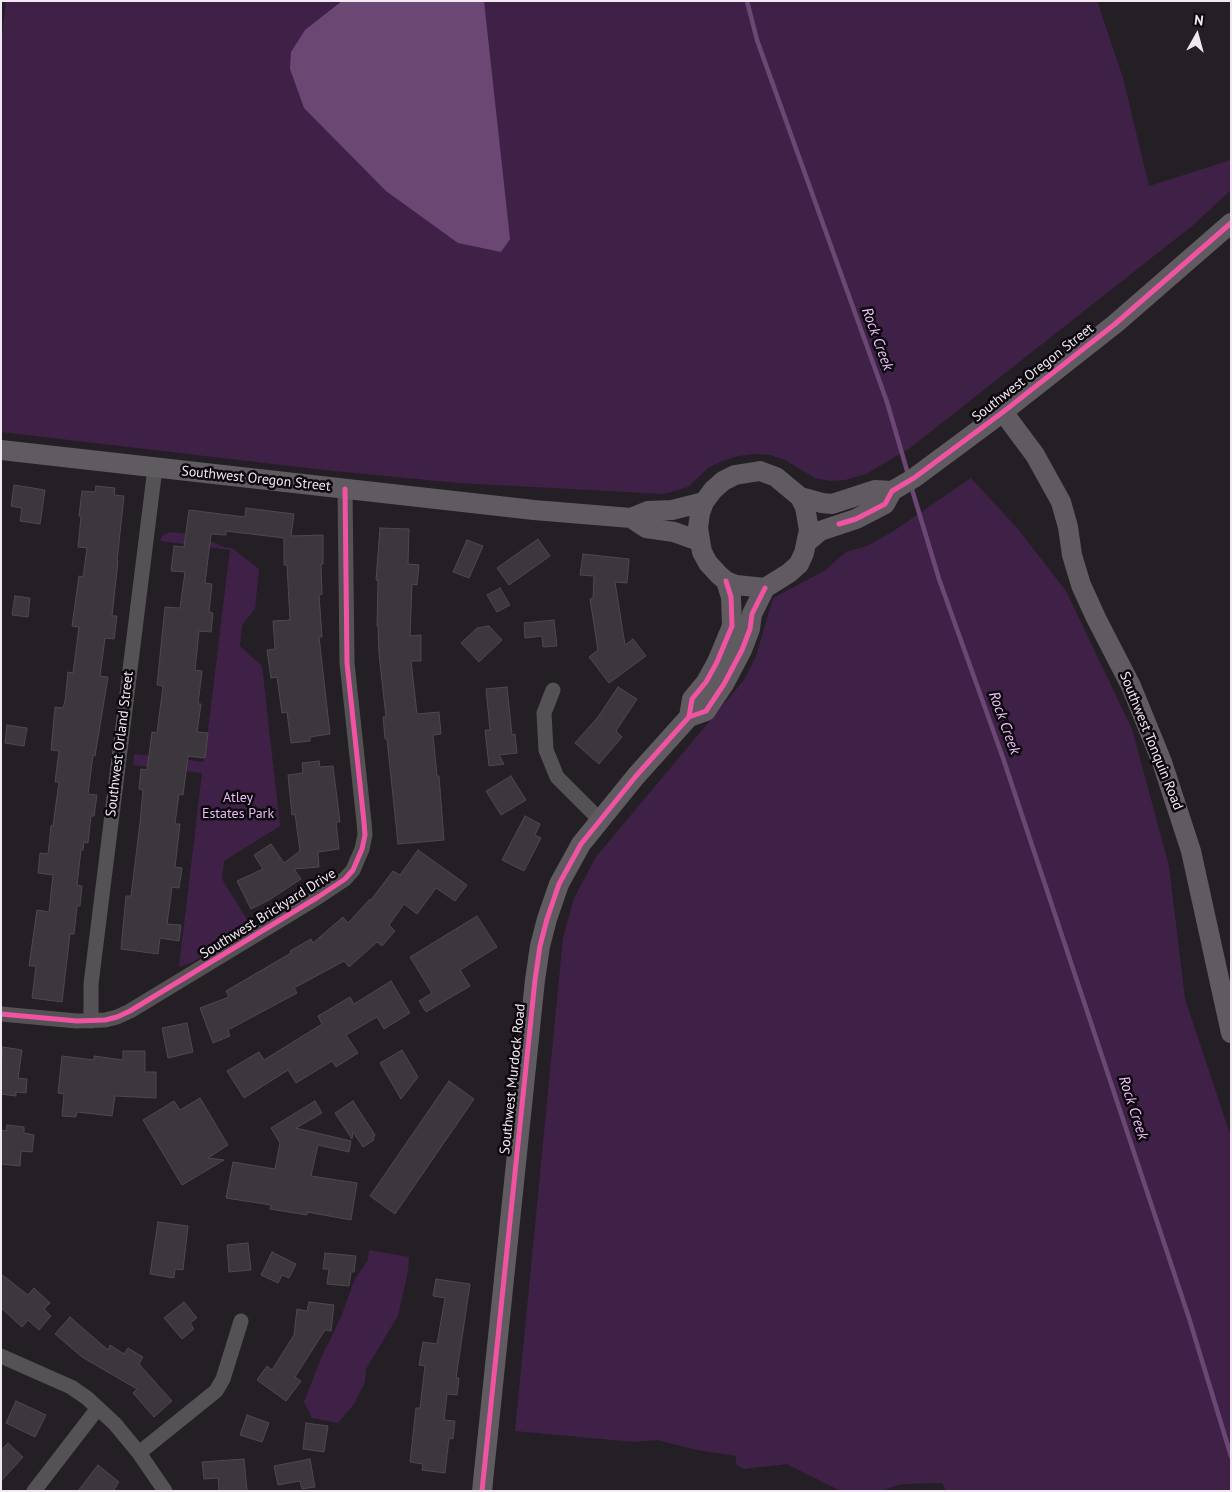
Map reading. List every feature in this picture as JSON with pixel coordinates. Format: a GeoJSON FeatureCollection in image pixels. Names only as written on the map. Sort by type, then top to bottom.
{"type":"FeatureCollection","features":[{"type":"Feature","properties":{"kind":"main road","name":"Southwest Oregon Street"},"geometry":{"type":"LineString","coordinates":[[808,542],[820,531],[856,519],[885,504],[892,491],[914,478],[1003,412],[1115,324],[1231,223]]}},
{"type":"Feature","properties":{"kind":"main road","name":"Southwest Tonquin Road"},"geometry":{"type":"LineString","coordinates":[[1003,412],[1035,455],[1061,502],[1068,527],[1072,555],[1081,585],[1131,686],[1162,762],[1191,851],[1231,1033]]}},
{"type":"Feature","properties":{"kind":"main road","name":"Southwest Oregon Street"},"geometry":{"type":"LineString","coordinates":[[1,450],[534,510],[631,518],[648,511],[672,510],[704,502]]}},
{"type":"Feature","properties":{"kind":"main road","name":"Southwest Oregon Street"},"geometry":{"type":"LineString","coordinates":[[726,581],[708,563],[699,541],[698,528],[704,502],[722,481],[735,474],[760,471],[776,477],[800,497],[832,504],[875,490],[892,491]]}},
{"type":"Feature","properties":{"kind":"main road"},"geometry":{"type":"LineString","coordinates":[[726,581],[736,585],[765,588],[789,573],[799,564],[808,542],[809,530],[805,507],[800,497]]}},
{"type":"Feature","properties":{"kind":"main road","name":"Southwest Oregon Street"},"geometry":{"type":"LineString","coordinates":[[631,518],[646,528],[674,532],[699,541]]}},
{"type":"Feature","properties":{"kind":"main road","name":"Southwest Murdock Road"},"geometry":{"type":"LineString","coordinates":[[689,718],[692,699],[706,682],[717,662],[732,626],[731,597],[726,581]]}},
{"type":"Feature","properties":{"kind":"main road","name":"Southwest Murdock Road"},"geometry":{"type":"LineString","coordinates":[[482,1491],[528,1037],[539,955],[548,919],[559,884],[581,844],[689,718],[706,711],[724,684],[742,650],[750,629],[752,614],[765,588]]}},
{"type":"Feature","properties":{"kind":"street","name":"Southwest Orland Street"},"geometry":{"type":"LineString","coordinates":[[91,1021],[93,968],[155,468]]}},
{"type":"Feature","properties":{"kind":"street","name":"Southwest Brickyard Drive"},"geometry":{"type":"LineString","coordinates":[[1,1014],[91,1021],[105,1020],[130,1012],[345,880],[352,870],[365,835],[347,663],[345,489]]}},
{"type":"Feature","properties":{"kind":"street"},"geometry":{"type":"LineString","coordinates":[[554,690],[544,713],[546,750],[557,777],[600,820]]}},
{"type":"Feature","properties":{"kind":"street"},"geometry":{"type":"LineString","coordinates":[[139,1453],[216,1391],[223,1379],[241,1320]]}},
{"type":"Feature","properties":{"kind":"street"},"geometry":{"type":"LineString","coordinates":[[1,1356],[71,1388],[87,1398],[115,1424],[139,1453],[164,1491]]}},
{"type":"Feature","properties":{"kind":"street"},"geometry":{"type":"LineString","coordinates":[[34,1491],[98,1408]]}},
{"type":"Feature","properties":{"kind":"green space"},"geometry":{"type":"Polygon","coordinates":[[[6,1],[1097,1],[1123,78],[1149,186],[1231,160],[1231,190],[1192,226],[910,448],[866,474],[845,480],[831,481],[815,478],[785,460],[770,455],[755,454],[738,456],[722,461],[708,468],[688,487],[664,494],[459,483],[324,470],[1,432],[1,45],[6,1]]]}},
{"type":"Feature","properties":{"kind":"green space"},"geometry":{"type":"Polygon","coordinates":[[[971,478],[1018,529],[1066,591],[1132,729],[1169,866],[1185,999],[1231,1137],[1231,1491],[946,1491],[942,1483],[902,1484],[880,1491],[841,1491],[787,1464],[743,1469],[736,1464],[736,1456],[697,1450],[657,1440],[634,1442],[515,1431],[563,938],[574,898],[596,857],[744,680],[756,656],[773,598],[824,571],[846,552],[867,546],[892,532],[971,478]]]}},
{"type":"Feature","properties":{"kind":"green space","name":"Atley Estates Park"},"geometry":{"type":"Polygon","coordinates":[[[169,532],[196,535],[224,547],[232,548],[259,569],[255,609],[242,625],[240,646],[262,666],[280,826],[224,861],[222,879],[251,926],[193,962],[179,967],[202,773],[133,765],[134,754],[204,762],[230,550],[160,541],[162,536],[169,532]]]}},
{"type":"Feature","properties":{"kind":"green space"},"geometry":{"type":"Polygon","coordinates":[[[369,1250],[409,1257],[408,1271],[398,1316],[366,1369],[365,1382],[354,1404],[338,1423],[312,1418],[304,1402],[321,1358],[341,1317],[355,1279],[368,1260],[369,1250]]]}},
{"type":"Feature","properties":{"kind":"shaded area"},"geometry":{"type":"Polygon","coordinates":[[[342,1],[484,1],[510,239],[501,252],[458,243],[386,191],[304,108],[290,69],[291,52],[305,30],[342,1]]]}},
{"type":"Feature","properties":{"kind":"building"},"geometry":{"type":"Polygon","coordinates":[[[14,485],[45,490],[40,524],[20,521],[22,508],[11,506],[14,485]]]}},
{"type":"Feature","properties":{"kind":"building"},"geometry":{"type":"Polygon","coordinates":[[[96,486],[115,488],[114,495],[124,496],[112,616],[117,616],[114,639],[105,638],[100,676],[108,677],[95,756],[93,755],[88,794],[97,795],[94,816],[91,816],[88,843],[84,842],[83,850],[81,850],[77,885],[82,886],[80,906],[77,906],[74,934],[70,934],[62,1002],[32,998],[36,966],[29,966],[37,910],[49,912],[53,875],[38,873],[40,853],[48,854],[59,782],[55,782],[59,751],[51,750],[55,707],[63,708],[68,672],[73,673],[79,627],[72,626],[79,576],[83,577],[87,548],[78,547],[82,491],[95,492],[96,486]]]}},
{"type":"Feature","properties":{"kind":"building"},"geometry":{"type":"Polygon","coordinates":[[[246,508],[294,514],[291,536],[323,535],[323,564],[321,564],[322,594],[319,595],[322,637],[319,637],[330,734],[310,737],[310,741],[291,743],[287,712],[282,713],[277,677],[271,678],[267,650],[275,649],[273,621],[290,620],[287,565],[284,565],[284,538],[226,531],[226,535],[211,534],[205,583],[212,584],[209,612],[213,613],[211,632],[199,631],[195,670],[202,671],[198,704],[201,704],[197,732],[208,733],[205,758],[188,756],[183,795],[179,794],[175,824],[180,824],[175,867],[182,868],[179,888],[172,887],[167,924],[181,925],[179,941],[160,938],[158,954],[121,949],[126,896],[131,896],[140,823],[143,790],[139,789],[141,769],[147,770],[152,732],[157,733],[163,686],[157,685],[165,607],[180,608],[185,572],[171,571],[174,546],[184,547],[189,510],[245,517],[246,508]]]}},
{"type":"Feature","properties":{"kind":"building"},"geometry":{"type":"Polygon","coordinates":[[[380,528],[409,529],[408,564],[419,565],[417,585],[412,584],[410,636],[421,635],[421,661],[411,661],[417,714],[439,712],[441,734],[433,735],[437,776],[439,776],[444,840],[398,844],[387,739],[385,739],[383,717],[386,717],[377,626],[378,580],[376,580],[380,528]]]}},
{"type":"Feature","properties":{"kind":"building"},"geometry":{"type":"Polygon","coordinates":[[[538,539],[550,556],[509,585],[497,568],[538,539]]]}},
{"type":"Feature","properties":{"kind":"building"},"geometry":{"type":"Polygon","coordinates":[[[467,540],[483,546],[469,578],[453,572],[467,540]]]}},
{"type":"Feature","properties":{"kind":"building"},"geometry":{"type":"Polygon","coordinates":[[[583,554],[629,559],[627,583],[615,582],[625,645],[633,639],[646,656],[609,683],[589,657],[598,650],[590,599],[593,598],[594,576],[580,575],[583,554]]]}},
{"type":"Feature","properties":{"kind":"building"},"geometry":{"type":"Polygon","coordinates":[[[500,588],[510,605],[497,612],[487,595],[500,588]]]}},
{"type":"Feature","properties":{"kind":"building"},"geometry":{"type":"Polygon","coordinates":[[[15,596],[30,598],[28,617],[12,615],[15,596]]]}},
{"type":"Feature","properties":{"kind":"building"},"geometry":{"type":"Polygon","coordinates":[[[554,620],[557,646],[543,647],[542,636],[525,638],[524,623],[554,620]]]}},
{"type":"Feature","properties":{"kind":"building"},"geometry":{"type":"Polygon","coordinates":[[[489,626],[502,640],[479,662],[461,643],[477,628],[489,626]]]}},
{"type":"Feature","properties":{"kind":"building"},"geometry":{"type":"Polygon","coordinates":[[[507,687],[512,735],[515,734],[517,753],[499,755],[504,764],[489,766],[485,730],[490,730],[486,689],[507,687]]]}},
{"type":"Feature","properties":{"kind":"building"},"geometry":{"type":"Polygon","coordinates":[[[618,687],[637,699],[616,731],[622,737],[599,764],[575,743],[598,717],[618,687]]]}},
{"type":"Feature","properties":{"kind":"building"},"geometry":{"type":"Polygon","coordinates":[[[7,725],[27,728],[24,746],[5,743],[7,725]]]}},
{"type":"Feature","properties":{"kind":"building"},"geometry":{"type":"Polygon","coordinates":[[[319,761],[320,767],[333,766],[340,822],[336,822],[339,849],[318,852],[319,867],[294,869],[301,879],[269,900],[251,909],[237,881],[263,869],[254,855],[271,844],[284,863],[300,851],[295,814],[292,815],[288,775],[303,773],[302,763],[319,761]]]}},
{"type":"Feature","properties":{"kind":"building"},"geometry":{"type":"Polygon","coordinates":[[[511,776],[526,800],[501,815],[486,791],[511,776]]]}},
{"type":"Feature","properties":{"kind":"building"},"geometry":{"type":"Polygon","coordinates":[[[525,816],[540,824],[535,835],[541,838],[524,871],[502,860],[525,816]]]}},
{"type":"Feature","properties":{"kind":"building"},"geometry":{"type":"Polygon","coordinates":[[[418,850],[467,885],[455,901],[436,888],[417,914],[404,904],[389,925],[395,931],[382,946],[377,942],[349,967],[344,961],[294,988],[297,993],[228,1030],[230,1036],[213,1043],[200,1008],[229,997],[226,991],[291,953],[290,951],[311,939],[313,943],[343,917],[348,923],[371,900],[393,871],[400,875],[418,850]]]}},
{"type":"Feature","properties":{"kind":"building"},"geometry":{"type":"Polygon","coordinates":[[[477,916],[497,947],[460,970],[470,986],[426,1012],[419,1001],[432,993],[410,957],[477,916]]]}},
{"type":"Feature","properties":{"kind":"building"},"geometry":{"type":"Polygon","coordinates":[[[391,981],[410,1013],[384,1029],[377,1017],[346,1035],[358,1053],[336,1067],[332,1061],[296,1083],[288,1070],[244,1098],[227,1071],[259,1052],[264,1060],[322,1024],[318,1016],[350,997],[354,1004],[391,981]]]}},
{"type":"Feature","properties":{"kind":"building"},"geometry":{"type":"Polygon","coordinates":[[[187,1023],[193,1052],[168,1058],[162,1028],[187,1023]]]}},
{"type":"Feature","properties":{"kind":"building"},"geometry":{"type":"Polygon","coordinates":[[[3,1047],[22,1050],[18,1078],[27,1079],[26,1093],[16,1092],[16,1096],[1,1094],[3,1047]]]}},
{"type":"Feature","properties":{"kind":"building"},"geometry":{"type":"Polygon","coordinates":[[[402,1050],[418,1077],[401,1099],[380,1063],[402,1050]]]}},
{"type":"Feature","properties":{"kind":"building"},"geometry":{"type":"Polygon","coordinates":[[[123,1051],[145,1051],[145,1072],[156,1072],[156,1098],[115,1096],[112,1116],[77,1112],[76,1117],[62,1116],[64,1094],[58,1093],[62,1056],[94,1060],[94,1056],[123,1060],[123,1051]]]}},
{"type":"Feature","properties":{"kind":"building"},"geometry":{"type":"Polygon","coordinates":[[[449,1081],[474,1099],[395,1214],[370,1196],[449,1081]]]}},
{"type":"Feature","properties":{"kind":"building"},"geometry":{"type":"Polygon","coordinates":[[[200,1098],[228,1145],[208,1158],[224,1160],[182,1185],[143,1120],[174,1101],[180,1110],[200,1098]]]}},
{"type":"Feature","properties":{"kind":"building"},"geometry":{"type":"Polygon","coordinates":[[[315,1101],[322,1113],[296,1128],[351,1141],[349,1152],[318,1145],[311,1176],[357,1183],[351,1220],[307,1212],[307,1215],[270,1209],[271,1205],[226,1198],[233,1162],[275,1169],[280,1143],[271,1128],[315,1101]]]}},
{"type":"Feature","properties":{"kind":"building"},"geometry":{"type":"Polygon","coordinates":[[[353,1101],[375,1135],[374,1140],[363,1147],[353,1132],[352,1139],[335,1113],[353,1101]]]}},
{"type":"Feature","properties":{"kind":"building"},"geometry":{"type":"Polygon","coordinates":[[[7,1125],[24,1127],[24,1133],[34,1135],[32,1152],[21,1151],[20,1166],[1,1164],[1,1130],[6,1131],[7,1125]]]}},
{"type":"Feature","properties":{"kind":"building"},"geometry":{"type":"Polygon","coordinates":[[[158,1222],[188,1226],[183,1270],[175,1269],[174,1278],[150,1274],[158,1222]]]}},
{"type":"Feature","properties":{"kind":"building"},"geometry":{"type":"Polygon","coordinates":[[[248,1243],[251,1270],[229,1272],[227,1245],[248,1243]]]}},
{"type":"Feature","properties":{"kind":"building"},"geometry":{"type":"Polygon","coordinates":[[[272,1252],[296,1264],[289,1278],[282,1275],[278,1283],[261,1275],[272,1252]]]}},
{"type":"Feature","properties":{"kind":"building"},"geometry":{"type":"Polygon","coordinates":[[[325,1253],[356,1256],[354,1272],[351,1272],[349,1286],[327,1284],[329,1269],[323,1269],[325,1253]]]}},
{"type":"Feature","properties":{"kind":"building"},"geometry":{"type":"Polygon","coordinates":[[[1,1274],[28,1295],[34,1288],[50,1303],[44,1309],[51,1316],[39,1330],[28,1320],[22,1327],[1,1308],[1,1274]]]}},
{"type":"Feature","properties":{"kind":"building"},"geometry":{"type":"Polygon","coordinates":[[[436,1279],[470,1284],[456,1378],[459,1378],[457,1395],[447,1394],[444,1420],[455,1421],[453,1439],[449,1438],[445,1473],[422,1470],[423,1464],[410,1462],[416,1408],[420,1408],[425,1366],[419,1365],[423,1342],[437,1344],[445,1298],[433,1296],[436,1279]]]}},
{"type":"Feature","properties":{"kind":"building"},"geometry":{"type":"Polygon","coordinates":[[[184,1302],[197,1318],[190,1323],[194,1329],[182,1339],[164,1318],[184,1302]]]}},
{"type":"Feature","properties":{"kind":"building"},"geometry":{"type":"Polygon","coordinates":[[[309,1302],[334,1305],[331,1331],[325,1330],[295,1377],[301,1381],[286,1401],[257,1380],[267,1366],[272,1370],[294,1335],[297,1309],[307,1311],[309,1302]]]}},
{"type":"Feature","properties":{"kind":"building"},"geometry":{"type":"Polygon","coordinates":[[[70,1317],[108,1350],[110,1345],[124,1354],[128,1348],[143,1357],[139,1364],[172,1401],[154,1417],[133,1393],[137,1389],[82,1357],[55,1334],[70,1317]]]}},
{"type":"Feature","properties":{"kind":"building"},"geometry":{"type":"Polygon","coordinates":[[[16,1401],[46,1415],[35,1437],[6,1423],[16,1401]]]}},
{"type":"Feature","properties":{"kind":"building"},"geometry":{"type":"Polygon","coordinates":[[[247,1415],[269,1423],[262,1442],[240,1435],[247,1415]]]}},
{"type":"Feature","properties":{"kind":"building"},"geometry":{"type":"Polygon","coordinates":[[[306,1423],[328,1426],[324,1452],[303,1449],[306,1423]]]}},
{"type":"Feature","properties":{"kind":"building"},"geometry":{"type":"Polygon","coordinates":[[[8,1443],[23,1457],[1,1481],[1,1450],[8,1443]]]}},
{"type":"Feature","properties":{"kind":"building"},"geometry":{"type":"Polygon","coordinates":[[[244,1459],[247,1491],[219,1491],[218,1478],[204,1479],[202,1462],[244,1459]]]}},
{"type":"Feature","properties":{"kind":"building"},"geometry":{"type":"Polygon","coordinates":[[[310,1459],[315,1487],[302,1489],[300,1481],[278,1485],[274,1466],[310,1459]]]}},
{"type":"Feature","properties":{"kind":"building"},"geometry":{"type":"Polygon","coordinates":[[[98,1465],[119,1482],[113,1491],[78,1491],[98,1465]]]}},
{"type":"Feature","properties":{"kind":"waterway","name":"Rock Creek"},"geometry":{"type":"LineString","coordinates":[[747,1],[757,40],[887,402],[908,474]]}},
{"type":"Feature","properties":{"kind":"waterway","name":"Rock Creek"},"geometry":{"type":"LineString","coordinates":[[911,486],[939,579],[1003,758],[1189,1318],[1231,1456]]}},
{"type":"Feature","properties":{"kind":"cycle path"},"geometry":{"type":"LineString","coordinates":[[839,524],[856,519],[885,504],[892,491],[914,478],[1003,412],[1115,324],[1231,223]]}},
{"type":"Feature","properties":{"kind":"cycle path"},"geometry":{"type":"LineString","coordinates":[[1,1014],[77,1021],[105,1020],[117,1017],[130,1011],[318,897],[345,879],[353,870],[362,849],[365,835],[347,663],[345,489]]}},
{"type":"Feature","properties":{"kind":"cycle path"},"geometry":{"type":"LineString","coordinates":[[689,717],[692,699],[706,682],[717,662],[732,626],[731,597],[726,581]]}},
{"type":"Feature","properties":{"kind":"cycle path"},"geometry":{"type":"LineString","coordinates":[[482,1491],[535,980],[540,946],[547,919],[559,884],[581,844],[636,776],[689,717],[706,711],[724,684],[742,650],[750,629],[752,614],[765,588]]}}]}
